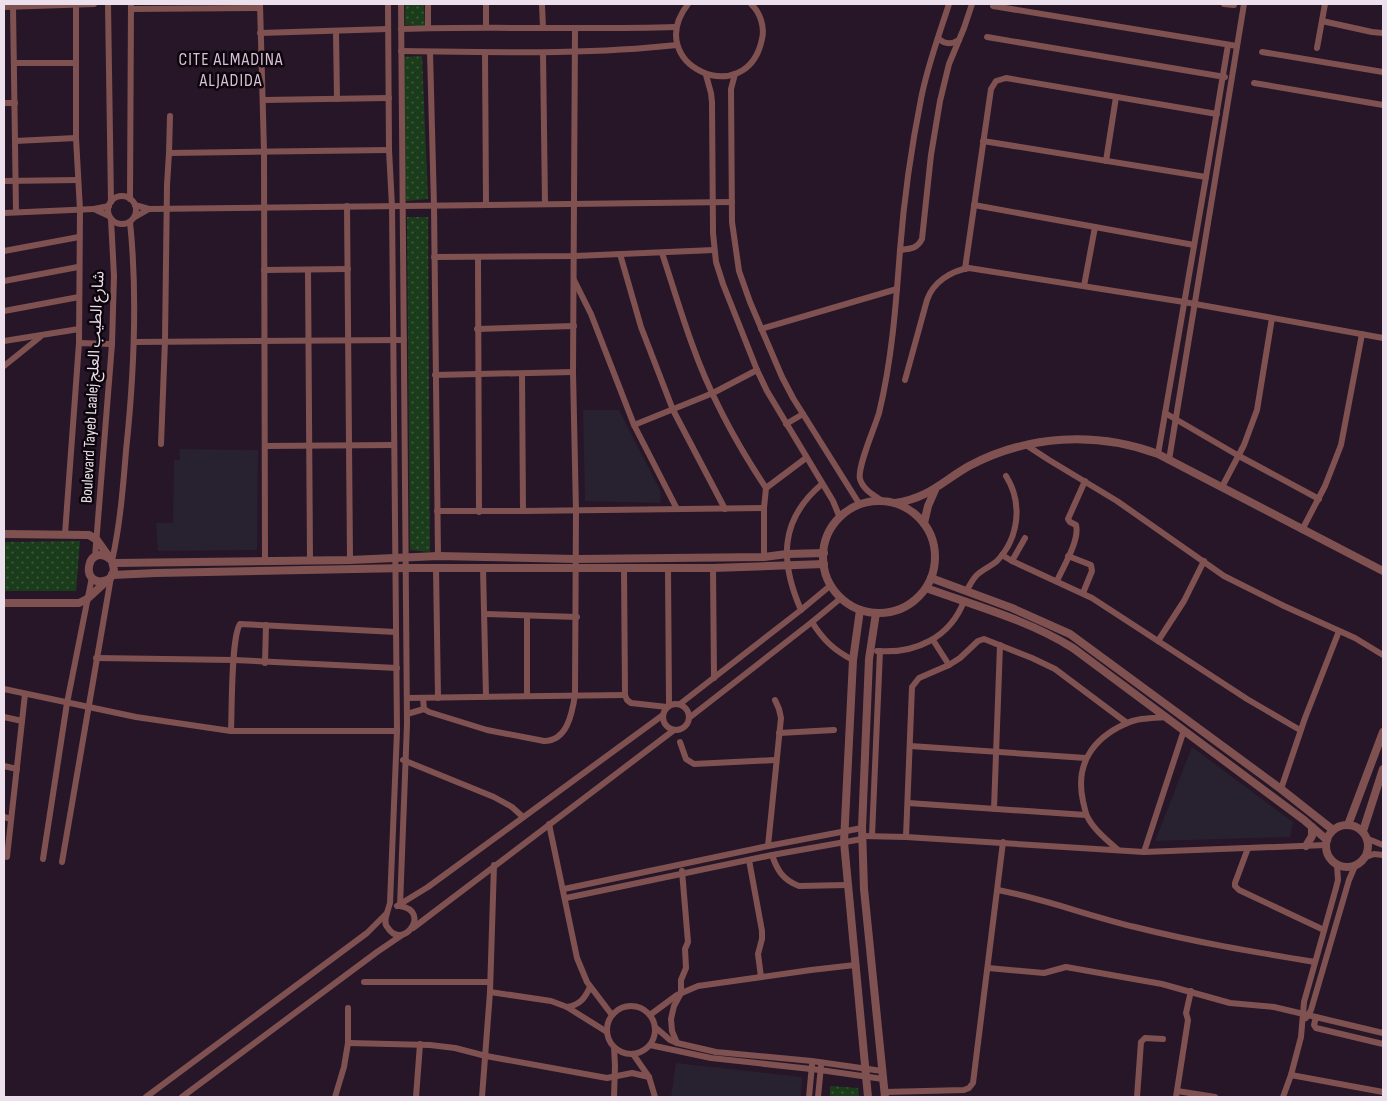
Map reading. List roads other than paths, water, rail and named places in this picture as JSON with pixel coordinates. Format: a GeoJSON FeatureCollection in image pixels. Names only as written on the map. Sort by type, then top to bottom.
{"type":"FeatureCollection","features":[{"type":"Feature","properties":{"kind":"street"},"geometry":{"type":"LineString","coordinates":[[4,6],[94,4]]}},
{"type":"Feature","properties":{"kind":"street"},"geometry":{"type":"LineString","coordinates":[[108,4],[110,218]]}},
{"type":"Feature","properties":{"kind":"street"},"geometry":{"type":"LineString","coordinates":[[388,4],[397,731],[390,903],[385,922],[389,930],[397,935],[404,934]]}},
{"type":"Feature","properties":{"kind":"street"},"geometry":{"type":"LineString","coordinates":[[400,906],[407,714],[401,4]]}},
{"type":"Feature","properties":{"kind":"street"},"geometry":{"type":"LineString","coordinates":[[428,4],[428,28]]}},
{"type":"Feature","properties":{"kind":"street"},"geometry":{"type":"LineString","coordinates":[[486,4],[486,27]]}},
{"type":"Feature","properties":{"kind":"street"},"geometry":{"type":"LineString","coordinates":[[542,4],[543,28]]}},
{"type":"Feature","properties":{"kind":"street"},"geometry":{"type":"LineString","coordinates":[[688,4],[680,15],[676,27],[678,45],[688,64],[706,75],[716,77],[735,74],[752,63],[760,50],[763,36],[761,21],[755,7],[751,4]]}},
{"type":"Feature","properties":{"kind":"street"},"geometry":{"type":"LineString","coordinates":[[884,502],[863,486],[860,473],[881,406],[890,355],[904,206],[911,151],[921,97],[950,4]]}},
{"type":"Feature","properties":{"kind":"street"},"geometry":{"type":"LineString","coordinates":[[900,250],[914,248],[922,240],[931,155],[940,101],[949,64],[972,4]]}},
{"type":"Feature","properties":{"kind":"street"},"geometry":{"type":"LineString","coordinates":[[1224,4],[1234,4]]}},
{"type":"Feature","properties":{"kind":"street"},"geometry":{"type":"LineString","coordinates":[[1170,460],[1244,4]]}},
{"type":"Feature","properties":{"kind":"street"},"geometry":{"type":"LineString","coordinates":[[1318,48],[1325,4]]}},
{"type":"Feature","properties":{"kind":"street"},"geometry":{"type":"LineString","coordinates":[[65,534],[79,342],[78,268],[80,210],[76,138],[76,5]]}},
{"type":"Feature","properties":{"kind":"street"},"geometry":{"type":"LineString","coordinates":[[265,561],[263,207],[264,151],[260,6],[131,6],[130,198],[135,205],[149,209],[167,209],[263,207],[732,202]]}},
{"type":"Feature","properties":{"kind":"street"},"geometry":{"type":"LineString","coordinates":[[993,6],[1237,46]]}},
{"type":"Feature","properties":{"kind":"street"},"geometry":{"type":"LineString","coordinates":[[14,7],[16,212]]}},
{"type":"Feature","properties":{"kind":"street"},"geometry":{"type":"LineString","coordinates":[[1322,21],[1383,33]]}},
{"type":"Feature","properties":{"kind":"street"},"geometry":{"type":"LineString","coordinates":[[401,29],[676,27]]}},
{"type":"Feature","properties":{"kind":"street"},"geometry":{"type":"LineString","coordinates":[[260,33],[388,29]]}},
{"type":"Feature","properties":{"kind":"street"},"geometry":{"type":"LineString","coordinates":[[423,698],[424,708],[429,712],[487,730],[551,741],[555,740],[563,731],[570,719],[575,696],[577,616],[574,372],[575,29]]}},
{"type":"Feature","properties":{"kind":"street"},"geometry":{"type":"LineString","coordinates":[[336,32],[336,99]]}},
{"type":"Feature","properties":{"kind":"street"},"geometry":{"type":"LineString","coordinates":[[987,37],[1232,78]]}},
{"type":"Feature","properties":{"kind":"street"},"geometry":{"type":"LineString","coordinates":[[938,38],[948,44],[959,40]]}},
{"type":"Feature","properties":{"kind":"street"},"geometry":{"type":"LineString","coordinates":[[402,51],[543,53],[678,45]]}},
{"type":"Feature","properties":{"kind":"street"},"geometry":{"type":"LineString","coordinates":[[1158,454],[1228,45]]}},
{"type":"Feature","properties":{"kind":"street"},"geometry":{"type":"LineString","coordinates":[[430,52],[434,206],[438,556]]}},
{"type":"Feature","properties":{"kind":"street"},"geometry":{"type":"LineString","coordinates":[[485,52],[486,205]]}},
{"type":"Feature","properties":{"kind":"street"},"geometry":{"type":"LineString","coordinates":[[1262,52],[1383,72]]}},
{"type":"Feature","properties":{"kind":"street"},"geometry":{"type":"LineString","coordinates":[[543,53],[545,204]]}},
{"type":"Feature","properties":{"kind":"street"},"geometry":{"type":"LineString","coordinates":[[14,63],[75,63]]}},
{"type":"Feature","properties":{"kind":"street"},"geometry":{"type":"LineString","coordinates":[[735,74],[731,89],[732,202],[733,238],[739,271],[782,378],[860,505]]}},
{"type":"Feature","properties":{"kind":"street"},"geometry":{"type":"LineString","coordinates":[[706,75],[712,102],[711,202],[714,250],[727,296],[756,370],[836,507],[840,518]]}},
{"type":"Feature","properties":{"kind":"street"},"geometry":{"type":"LineString","coordinates":[[965,269],[991,89],[996,81],[1002,78],[1216,114]]}},
{"type":"Feature","properties":{"kind":"street"},"geometry":{"type":"LineString","coordinates":[[1254,83],[1383,105]]}},
{"type":"Feature","properties":{"kind":"street"},"geometry":{"type":"LineString","coordinates":[[1106,161],[1116,97]]}},
{"type":"Feature","properties":{"kind":"street"},"geometry":{"type":"LineString","coordinates":[[263,100],[389,98]]}},
{"type":"Feature","properties":{"kind":"street"},"geometry":{"type":"LineString","coordinates":[[4,103],[15,103]]}},
{"type":"Feature","properties":{"kind":"street"},"geometry":{"type":"LineString","coordinates":[[161,444],[170,116]]}},
{"type":"Feature","properties":{"kind":"street"},"geometry":{"type":"LineString","coordinates":[[15,141],[76,138]]}},
{"type":"Feature","properties":{"kind":"street"},"geometry":{"type":"LineString","coordinates":[[983,142],[1206,177]]}},
{"type":"Feature","properties":{"kind":"street"},"geometry":{"type":"LineString","coordinates":[[169,153],[389,150]]}},
{"type":"Feature","properties":{"kind":"street"},"geometry":{"type":"LineString","coordinates":[[4,181],[78,180]]}},
{"type":"Feature","properties":{"kind":"street"},"geometry":{"type":"LineString","coordinates":[[4,213],[94,209],[110,204],[120,197],[130,198]]}},
{"type":"Feature","properties":{"kind":"street"},"geometry":{"type":"LineString","coordinates":[[4,603],[79,603],[87,599],[110,577],[114,570],[112,561],[122,502],[134,342],[132,219],[135,205]]}},
{"type":"Feature","properties":{"kind":"street"},"geometry":{"type":"LineString","coordinates":[[974,205],[1194,245]]}},
{"type":"Feature","properties":{"kind":"street"},"geometry":{"type":"LineString","coordinates":[[347,206],[350,560]]}},
{"type":"Feature","properties":{"kind":"street"},"geometry":{"type":"LineString","coordinates":[[94,209],[120,224],[149,209]]}},
{"type":"Feature","properties":{"kind":"street","name":"Boulevard Tayeb Laalej شارع الطيب العلج"},"geometry":{"type":"LineString","coordinates":[[95,557],[112,344],[114,276],[110,218]]}},
{"type":"Feature","properties":{"kind":"street"},"geometry":{"type":"LineString","coordinates":[[1084,286],[1094,227]]}},
{"type":"Feature","properties":{"kind":"street"},"geometry":{"type":"LineString","coordinates":[[4,250],[79,237]]}},
{"type":"Feature","properties":{"kind":"street"},"geometry":{"type":"LineString","coordinates":[[434,257],[574,256],[714,250]]}},
{"type":"Feature","properties":{"kind":"street"},"geometry":{"type":"LineString","coordinates":[[662,253],[692,346],[744,456],[766,488],[764,557]]}},
{"type":"Feature","properties":{"kind":"street"},"geometry":{"type":"LineString","coordinates":[[620,254],[641,327],[673,410],[725,509]]}},
{"type":"Feature","properties":{"kind":"street"},"geometry":{"type":"LineString","coordinates":[[478,257],[479,512]]}},
{"type":"Feature","properties":{"kind":"street"},"geometry":{"type":"LineString","coordinates":[[4,281],[78,268]]}},
{"type":"Feature","properties":{"kind":"street"},"geometry":{"type":"LineString","coordinates":[[905,380],[927,300],[932,289],[944,278],[965,269],[978,268],[1184,302],[1383,338]]}},
{"type":"Feature","properties":{"kind":"street"},"geometry":{"type":"LineString","coordinates":[[264,270],[348,269]]}},
{"type":"Feature","properties":{"kind":"street"},"geometry":{"type":"LineString","coordinates":[[308,270],[310,560]]}},
{"type":"Feature","properties":{"kind":"street"},"geometry":{"type":"LineString","coordinates":[[574,280],[591,314],[634,425],[677,509]]}},
{"type":"Feature","properties":{"kind":"street"},"geometry":{"type":"LineString","coordinates":[[761,329],[897,289]]}},
{"type":"Feature","properties":{"kind":"street"},"geometry":{"type":"LineString","coordinates":[[4,311],[79,297]]}},
{"type":"Feature","properties":{"kind":"street"},"geometry":{"type":"LineString","coordinates":[[1222,487],[1239,456],[1257,410],[1272,318]]}},
{"type":"Feature","properties":{"kind":"street"},"geometry":{"type":"LineString","coordinates":[[477,328],[574,326]]}},
{"type":"Feature","properties":{"kind":"street"},"geometry":{"type":"LineString","coordinates":[[4,341],[79,329]]}},
{"type":"Feature","properties":{"kind":"street"},"geometry":{"type":"LineString","coordinates":[[1302,530],[1319,499],[1336,459],[1345,431],[1362,334]]}},
{"type":"Feature","properties":{"kind":"street"},"geometry":{"type":"LineString","coordinates":[[4,366],[42,336]]}},
{"type":"Feature","properties":{"kind":"street"},"geometry":{"type":"LineString","coordinates":[[134,342],[404,340]]}},
{"type":"Feature","properties":{"kind":"street"},"geometry":{"type":"LineString","coordinates":[[79,342],[112,344]]}},
{"type":"Feature","properties":{"kind":"street"},"geometry":{"type":"LineString","coordinates":[[634,425],[713,393],[756,370]]}},
{"type":"Feature","properties":{"kind":"street"},"geometry":{"type":"LineString","coordinates":[[435,375],[574,372]]}},
{"type":"Feature","properties":{"kind":"street"},"geometry":{"type":"LineString","coordinates":[[522,374],[523,511]]}},
{"type":"Feature","properties":{"kind":"street"},"geometry":{"type":"LineString","coordinates":[[1165,412],[1239,456],[1319,499]]}},
{"type":"Feature","properties":{"kind":"street"},"geometry":{"type":"LineString","coordinates":[[786,424],[803,414]]}},
{"type":"Feature","properties":{"kind":"street"},"geometry":{"type":"LineString","coordinates":[[895,504],[935,490],[956,474],[980,460],[1026,445],[1068,439],[1096,439],[1134,446],[1158,454],[1383,571]]}},
{"type":"Feature","properties":{"kind":"street"},"geometry":{"type":"LineString","coordinates":[[265,446],[394,445]]}},
{"type":"Feature","properties":{"kind":"street"},"geometry":{"type":"LineString","coordinates":[[1026,445],[1117,501],[1224,576],[1339,631],[1383,655]]}},
{"type":"Feature","properties":{"kind":"street"},"geometry":{"type":"LineString","coordinates":[[766,488],[806,458]]}},
{"type":"Feature","properties":{"kind":"street"},"geometry":{"type":"LineString","coordinates":[[967,590],[976,576],[996,562],[1002,555],[1010,543],[1015,530],[1017,516],[1016,501],[1013,487],[1006,476]]}},
{"type":"Feature","properties":{"kind":"street"},"geometry":{"type":"LineString","coordinates":[[1056,581],[1078,528],[1068,519],[1085,480]]}},
{"type":"Feature","properties":{"kind":"street"},"geometry":{"type":"LineString","coordinates":[[801,610],[791,586],[787,565],[791,530],[800,508],[809,495],[822,484]]}},
{"type":"Feature","properties":{"kind":"street"},"geometry":{"type":"LineString","coordinates":[[924,523],[928,506],[935,490]]}},
{"type":"Feature","properties":{"kind":"street"},"geometry":{"type":"LineString","coordinates":[[884,502],[895,504],[911,511],[924,523],[934,548],[934,568],[931,578],[926,588],[910,604],[899,610],[876,613],[860,610],[841,598],[830,585],[824,564],[826,543],[831,531],[840,518],[850,510],[868,503],[884,502]]}},
{"type":"Feature","properties":{"kind":"street"},"geometry":{"type":"LineString","coordinates":[[437,511],[764,508]]}},
{"type":"Feature","properties":{"kind":"street"},"geometry":{"type":"LineString","coordinates":[[4,534],[89,535],[97,540],[112,561]]}},
{"type":"Feature","properties":{"kind":"street"},"geometry":{"type":"LineString","coordinates":[[1012,561],[1025,538]]}},
{"type":"Feature","properties":{"kind":"street"},"geometry":{"type":"LineString","coordinates":[[43,859],[67,703],[92,578],[88,566],[95,557],[103,555],[112,561],[265,561],[438,556],[576,559],[764,557],[787,554],[824,554]]}},
{"type":"Feature","properties":{"kind":"street"},"geometry":{"type":"LineString","coordinates":[[1002,555],[1083,593],[1263,709],[1300,730]]}},
{"type":"Feature","properties":{"kind":"street"},"geometry":{"type":"LineString","coordinates":[[1068,556],[1091,565],[1092,572],[1083,593]]}},
{"type":"Feature","properties":{"kind":"street"},"geometry":{"type":"LineString","coordinates":[[1158,641],[1184,601],[1204,561]]}},
{"type":"Feature","properties":{"kind":"street"},"geometry":{"type":"LineString","coordinates":[[92,578],[100,581],[110,577],[156,573],[395,568],[713,568],[824,564]]}},
{"type":"Feature","properties":{"kind":"street"},"geometry":{"type":"LineString","coordinates":[[436,568],[438,698]]}},
{"type":"Feature","properties":{"kind":"street"},"geometry":{"type":"LineString","coordinates":[[483,568],[486,614],[486,697]]}},
{"type":"Feature","properties":{"kind":"street"},"geometry":{"type":"LineString","coordinates":[[624,568],[625,696],[631,703],[668,706],[680,704],[801,610],[830,585]]}},
{"type":"Feature","properties":{"kind":"street"},"geometry":{"type":"LineString","coordinates":[[146,1097],[367,933],[390,909],[400,906],[428,887],[663,715],[668,706],[668,568]]}},
{"type":"Feature","properties":{"kind":"street"},"geometry":{"type":"LineString","coordinates":[[713,568],[714,678]]}},
{"type":"Feature","properties":{"kind":"street"},"geometry":{"type":"LineString","coordinates":[[62,862],[110,577]]}},
{"type":"Feature","properties":{"kind":"street"},"geometry":{"type":"LineString","coordinates":[[931,578],[967,590],[1056,626],[1070,634],[1281,789],[1333,830]]}},
{"type":"Feature","properties":{"kind":"street"},"geometry":{"type":"LineString","coordinates":[[926,588],[1015,619],[1063,641],[1312,827],[1326,843],[1329,857],[1337,865],[1355,866]]}},
{"type":"Feature","properties":{"kind":"street"},"geometry":{"type":"LineString","coordinates":[[182,1097],[404,934],[674,730],[684,727],[689,718],[841,598]]}},
{"type":"Feature","properties":{"kind":"street"},"geometry":{"type":"LineString","coordinates":[[870,650],[891,652],[912,648],[932,640],[954,621],[964,601]]}},
{"type":"Feature","properties":{"kind":"street"},"geometry":{"type":"LineString","coordinates":[[860,610],[853,660],[843,831],[868,1097]]}},
{"type":"Feature","properties":{"kind":"street"},"geometry":{"type":"LineString","coordinates":[[876,613],[870,650],[862,835],[864,888],[886,1095],[964,1090],[973,1084],[1003,842]]}},
{"type":"Feature","properties":{"kind":"street"},"geometry":{"type":"LineString","coordinates":[[486,614],[577,616]]}},
{"type":"Feature","properties":{"kind":"street"},"geometry":{"type":"LineString","coordinates":[[527,616],[527,696]]}},
{"type":"Feature","properties":{"kind":"street"},"geometry":{"type":"LineString","coordinates":[[812,622],[829,645],[853,660]]}},
{"type":"Feature","properties":{"kind":"street"},"geometry":{"type":"LineString","coordinates":[[231,731],[234,660],[237,630],[240,624],[396,632]]}},
{"type":"Feature","properties":{"kind":"street"},"geometry":{"type":"LineString","coordinates":[[265,663],[266,625]]}},
{"type":"Feature","properties":{"kind":"street"},"geometry":{"type":"LineString","coordinates":[[1281,789],[1300,730],[1339,631]]}},
{"type":"Feature","properties":{"kind":"street"},"geometry":{"type":"LineString","coordinates":[[906,837],[912,687],[919,678],[949,665],[982,639],[1055,669],[1126,723]]}},
{"type":"Feature","properties":{"kind":"street"},"geometry":{"type":"LineString","coordinates":[[932,640],[949,665]]}},
{"type":"Feature","properties":{"kind":"street"},"geometry":{"type":"LineString","coordinates":[[994,809],[1000,645]]}},
{"type":"Feature","properties":{"kind":"street"},"geometry":{"type":"LineString","coordinates":[[872,836],[880,651]]}},
{"type":"Feature","properties":{"kind":"street"},"geometry":{"type":"LineString","coordinates":[[96,658],[234,660],[396,668]]}},
{"type":"Feature","properties":{"kind":"street"},"geometry":{"type":"LineString","coordinates":[[4,689],[136,717],[231,731],[397,731]]}},
{"type":"Feature","properties":{"kind":"street"},"geometry":{"type":"LineString","coordinates":[[7,857],[26,694]]}},
{"type":"Feature","properties":{"kind":"street"},"geometry":{"type":"LineString","coordinates":[[407,698],[625,696]]}},
{"type":"Feature","properties":{"kind":"street"},"geometry":{"type":"LineString","coordinates":[[768,846],[780,714],[775,700]]}},
{"type":"Feature","properties":{"kind":"street"},"geometry":{"type":"LineString","coordinates":[[680,704],[685,707],[689,718]]}},
{"type":"Feature","properties":{"kind":"street"},"geometry":{"type":"LineString","coordinates":[[407,714],[424,708]]}},
{"type":"Feature","properties":{"kind":"street"},"geometry":{"type":"LineString","coordinates":[[663,715],[665,725],[674,730]]}},
{"type":"Feature","properties":{"kind":"street"},"geometry":{"type":"LineString","coordinates":[[1118,850],[1094,827],[1086,815],[1081,793],[1081,776],[1086,758],[1108,734],[1126,723],[1148,718],[1166,717]]}},
{"type":"Feature","properties":{"kind":"street"},"geometry":{"type":"LineString","coordinates":[[4,718],[22,721]]}},
{"type":"Feature","properties":{"kind":"street"},"geometry":{"type":"LineString","coordinates":[[779,733],[834,730]]}},
{"type":"Feature","properties":{"kind":"street"},"geometry":{"type":"LineString","coordinates":[[1144,852],[1184,730]]}},
{"type":"Feature","properties":{"kind":"street"},"geometry":{"type":"LineString","coordinates":[[1348,825],[1383,732]]}},
{"type":"Feature","properties":{"kind":"street"},"geometry":{"type":"LineString","coordinates":[[680,742],[686,759],[694,764],[775,760]]}},
{"type":"Feature","properties":{"kind":"street"},"geometry":{"type":"LineString","coordinates":[[910,746],[1086,758]]}},
{"type":"Feature","properties":{"kind":"street"},"geometry":{"type":"LineString","coordinates":[[396,758],[494,797],[512,806],[523,818]]}},
{"type":"Feature","properties":{"kind":"street"},"geometry":{"type":"LineString","coordinates":[[4,766],[17,769]]}},
{"type":"Feature","properties":{"kind":"street"},"geometry":{"type":"LineString","coordinates":[[1363,831],[1383,769]]}},
{"type":"Feature","properties":{"kind":"street"},"geometry":{"type":"LineString","coordinates":[[908,803],[1086,815]]}},
{"type":"Feature","properties":{"kind":"street"},"geometry":{"type":"LineString","coordinates":[[4,817],[11,819]]}},
{"type":"Feature","properties":{"kind":"street"},"geometry":{"type":"LineString","coordinates":[[549,824],[566,898],[577,958],[590,987],[612,1016]]}},
{"type":"Feature","properties":{"kind":"street"},"geometry":{"type":"LineString","coordinates":[[1326,843],[1333,830],[1342,825],[1354,826],[1363,831],[1368,839],[1366,857]]}},
{"type":"Feature","properties":{"kind":"street"},"geometry":{"type":"LineString","coordinates":[[1306,846],[1312,836],[1312,827]]}},
{"type":"Feature","properties":{"kind":"street"},"geometry":{"type":"LineString","coordinates":[[564,889],[843,831],[872,836],[1003,842],[1144,852],[1306,846],[1326,843]]}},
{"type":"Feature","properties":{"kind":"street"},"geometry":{"type":"LineString","coordinates":[[566,898],[844,842],[862,835]]}},
{"type":"Feature","properties":{"kind":"street"},"geometry":{"type":"LineString","coordinates":[[1368,839],[1383,845]]}},
{"type":"Feature","properties":{"kind":"street"},"geometry":{"type":"LineString","coordinates":[[1248,848],[1234,882],[1239,890],[1324,930]]}},
{"type":"Feature","properties":{"kind":"street"},"geometry":{"type":"LineString","coordinates":[[1283,1097],[1291,1076],[1306,1014],[1348,880],[1355,866],[1366,857],[1374,854],[1383,855]]}},
{"type":"Feature","properties":{"kind":"street"},"geometry":{"type":"LineString","coordinates":[[772,855],[781,875],[794,884],[799,886],[847,885]]}},
{"type":"Feature","properties":{"kind":"street"},"geometry":{"type":"LineString","coordinates":[[749,860],[762,931],[758,954],[761,977]]}},
{"type":"Feature","properties":{"kind":"street"},"geometry":{"type":"LineString","coordinates":[[482,1097],[490,992],[494,865]]}},
{"type":"Feature","properties":{"kind":"street"},"geometry":{"type":"LineString","coordinates":[[677,1043],[672,1031],[671,1019],[674,1006],[682,993],[681,980],[686,968],[685,951],[688,942],[682,865]]}},
{"type":"Feature","properties":{"kind":"street"},"geometry":{"type":"LineString","coordinates":[[1306,1014],[1304,1002],[1338,880],[1337,865]]}},
{"type":"Feature","properties":{"kind":"street"},"geometry":{"type":"LineString","coordinates":[[998,890],[1029,896],[1134,927],[1248,951],[1315,962]]}},
{"type":"Feature","properties":{"kind":"street"},"geometry":{"type":"LineString","coordinates":[[400,906],[409,909],[412,913],[414,922],[412,928]]}},
{"type":"Feature","properties":{"kind":"street"},"geometry":{"type":"LineString","coordinates":[[650,1015],[682,993],[706,985],[855,965]]}},
{"type":"Feature","properties":{"kind":"street"},"geometry":{"type":"LineString","coordinates":[[988,968],[1044,973],[1066,967],[1162,984],[1230,1003],[1274,1006],[1383,1033]]}},
{"type":"Feature","properties":{"kind":"street"},"geometry":{"type":"LineString","coordinates":[[364,982],[490,982]]}},
{"type":"Feature","properties":{"kind":"street"},"geometry":{"type":"LineString","coordinates":[[567,1007],[575,1006],[586,997],[590,987]]}},
{"type":"Feature","properties":{"kind":"street"},"geometry":{"type":"LineString","coordinates":[[1191,991],[1186,1012],[1188,1020],[1176,1094],[1216,1097]]}},
{"type":"Feature","properties":{"kind":"street"},"geometry":{"type":"LineString","coordinates":[[490,992],[551,1002],[567,1007],[607,1032]]}},
{"type":"Feature","properties":{"kind":"street"},"geometry":{"type":"LineString","coordinates":[[627,1006],[643,1009],[650,1015],[655,1027],[655,1033],[650,1045],[643,1052],[623,1053],[614,1047],[609,1040],[607,1032],[608,1023],[612,1016],[627,1006]]}},
{"type":"Feature","properties":{"kind":"street"},"geometry":{"type":"LineString","coordinates":[[335,1097],[344,1067],[348,1043],[348,1008]]}},
{"type":"Feature","properties":{"kind":"street"},"geometry":{"type":"LineString","coordinates":[[1316,1017],[1315,1028],[1383,1044]]}},
{"type":"Feature","properties":{"kind":"street"},"geometry":{"type":"LineString","coordinates":[[655,1027],[677,1043],[716,1052],[883,1075]]}},
{"type":"Feature","properties":{"kind":"street"},"geometry":{"type":"LineString","coordinates":[[1137,1097],[1141,1042],[1145,1038],[1163,1039]]}},
{"type":"Feature","properties":{"kind":"street"},"geometry":{"type":"LineString","coordinates":[[348,1043],[420,1044],[455,1048],[486,1056],[607,1078],[632,1073],[649,1077]]}},
{"type":"Feature","properties":{"kind":"street"},"geometry":{"type":"LineString","coordinates":[[416,1097],[420,1044]]}},
{"type":"Feature","properties":{"kind":"street"},"geometry":{"type":"LineString","coordinates":[[650,1045],[711,1058],[812,1065]]}},
{"type":"Feature","properties":{"kind":"street"},"geometry":{"type":"LineString","coordinates":[[614,1047],[614,1097]]}},
{"type":"Feature","properties":{"kind":"street"},"geometry":{"type":"LineString","coordinates":[[633,1054],[649,1077],[655,1097]]}},
{"type":"Feature","properties":{"kind":"street"},"geometry":{"type":"LineString","coordinates":[[809,1097],[812,1065]]}},
{"type":"Feature","properties":{"kind":"street"},"geometry":{"type":"LineString","coordinates":[[818,1097],[821,1066]]}},
{"type":"Feature","properties":{"kind":"street"},"geometry":{"type":"LineString","coordinates":[[1291,1076],[1370,1094],[1383,1092]]}},
{"type":"Feature","properties":{"kind":"district","name":"CITE ALMADINA ALJADIDA"},"geometry":{"type":"Point","coordinates":[231,69]}}]}
